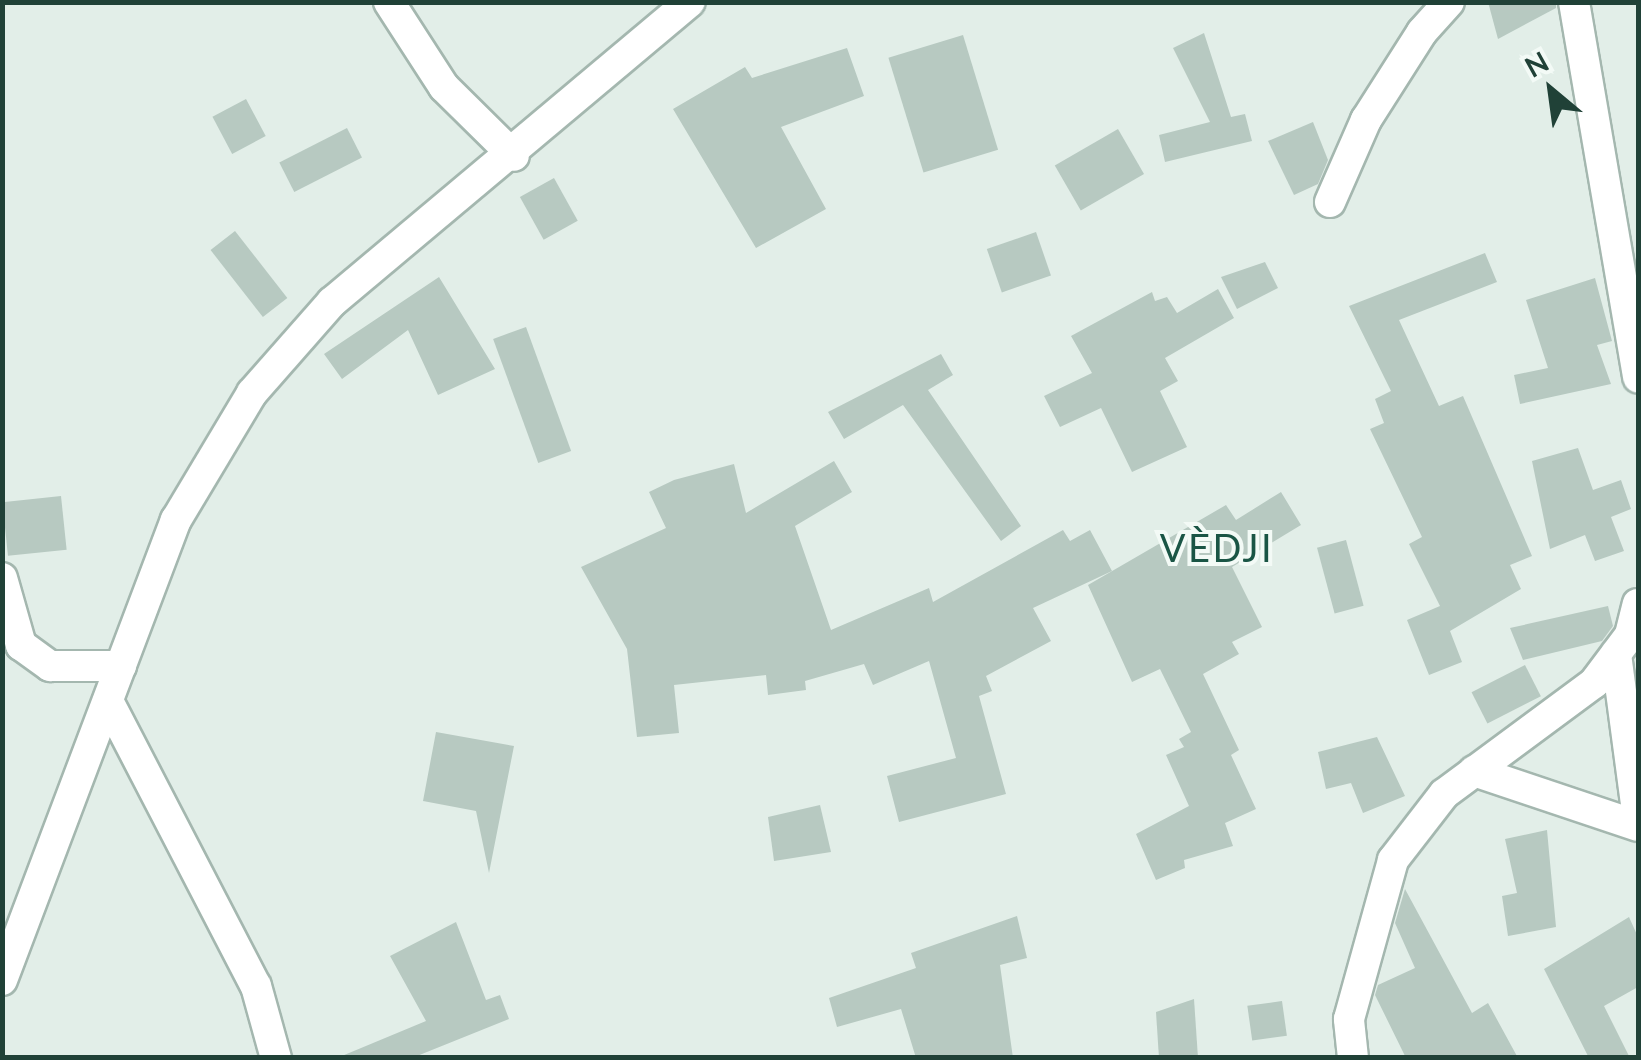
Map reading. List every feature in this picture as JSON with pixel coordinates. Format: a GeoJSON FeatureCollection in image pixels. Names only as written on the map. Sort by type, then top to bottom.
{"type":"FeatureCollection","features":[{"type":"Feature","properties":{"kind":"street"},"geometry":{"type":"LineString","coordinates":[[389,2],[444,87],[514,156]]}},
{"type":"Feature","properties":{"kind":"street"},"geometry":{"type":"LineString","coordinates":[[2,980],[176,520],[252,393],[332,302],[514,156],[690,2]]}},
{"type":"Feature","properties":{"kind":"street"},"geometry":{"type":"LineString","coordinates":[[1330,202],[1366,120],[1422,32],[1450,2]]}},
{"type":"Feature","properties":{"kind":"street"},"geometry":{"type":"LineString","coordinates":[[1574,2],[1638,378]]}},
{"type":"Feature","properties":{"kind":"street"},"geometry":{"type":"LineString","coordinates":[[2,578],[21,645],[50,666],[121,666]]}},
{"type":"Feature","properties":{"kind":"street"},"geometry":{"type":"LineString","coordinates":[[1354,1058],[1349,1019],[1393,860],[1444,794],[1594,683],[1630,635],[1638,604]]}},
{"type":"Feature","properties":{"kind":"street"},"geometry":{"type":"LineString","coordinates":[[1474,771],[1638,823],[1616,654]]}},
{"type":"Feature","properties":{"kind":"street"},"geometry":{"type":"LineString","coordinates":[[108,701],[256,986],[276,1058]]}},
{"type":"Feature","properties":{"kind":"building"},"geometry":{"type":"Polygon","coordinates":[[[1488,2],[1556,2],[1556,8],[1498,39],[1488,2]]]}},
{"type":"Feature","properties":{"kind":"building"},"geometry":{"type":"Polygon","coordinates":[[[1204,33],[1231,117],[1245,114],[1252,141],[1165,162],[1159,135],[1210,122],[1173,48],[1204,33]]]}},
{"type":"Feature","properties":{"kind":"building"},"geometry":{"type":"Polygon","coordinates":[[[963,35],[998,150],[923,173],[888,58],[963,35]]]}},
{"type":"Feature","properties":{"kind":"building"},"geometry":{"type":"Polygon","coordinates":[[[847,48],[864,96],[781,127],[826,209],[756,248],[673,109],[745,67],[752,78],[847,48]]]}},
{"type":"Feature","properties":{"kind":"building"},"geometry":{"type":"Polygon","coordinates":[[[246,99],[266,136],[232,154],[212,117],[246,99]]]}},
{"type":"Feature","properties":{"kind":"building"},"geometry":{"type":"Polygon","coordinates":[[[1313,122],[1328,160],[1318,184],[1294,195],[1268,141],[1313,122]]]}},
{"type":"Feature","properties":{"kind":"building"},"geometry":{"type":"Polygon","coordinates":[[[347,128],[362,157],[294,192],[279,163],[347,128]]]}},
{"type":"Feature","properties":{"kind":"building"},"geometry":{"type":"Polygon","coordinates":[[[1118,129],[1144,174],[1081,211],[1055,166],[1118,129]]]}},
{"type":"Feature","properties":{"kind":"building"},"geometry":{"type":"Polygon","coordinates":[[[554,178],[578,221],[544,240],[520,197],[554,178]]]}},
{"type":"Feature","properties":{"kind":"building"},"geometry":{"type":"Polygon","coordinates":[[[235,231],[287,298],[263,317],[211,250],[235,231]]]}},
{"type":"Feature","properties":{"kind":"building"},"geometry":{"type":"Polygon","coordinates":[[[1036,232],[1051,275],[1002,292],[987,249],[1036,232]]]}},
{"type":"Feature","properties":{"kind":"building"},"geometry":{"type":"Polygon","coordinates":[[[1485,253],[1497,282],[1399,320],[1439,406],[1463,396],[1532,556],[1510,565],[1521,589],[1450,631],[1462,662],[1429,675],[1407,620],[1440,606],[1409,544],[1422,537],[1370,429],[1384,423],[1375,399],[1391,391],[1349,306],[1485,253]]]}},
{"type":"Feature","properties":{"kind":"building"},"geometry":{"type":"Polygon","coordinates":[[[1265,262],[1278,288],[1237,309],[1221,277],[1265,262]]]}},
{"type":"Feature","properties":{"kind":"building"},"geometry":{"type":"Polygon","coordinates":[[[439,277],[495,369],[438,395],[408,330],[342,379],[324,354],[439,277]]]}},
{"type":"Feature","properties":{"kind":"building"},"geometry":{"type":"Polygon","coordinates":[[[1595,278],[1612,341],[1597,345],[1611,384],[1520,404],[1514,375],[1548,368],[1526,300],[1595,278]]]}},
{"type":"Feature","properties":{"kind":"building"},"geometry":{"type":"Polygon","coordinates":[[[1218,289],[1234,318],[1165,358],[1178,381],[1160,391],[1187,447],[1132,472],[1101,408],[1060,427],[1044,396],[1092,373],[1071,336],[1152,292],[1155,301],[1167,297],[1177,313],[1218,289]]]}},
{"type":"Feature","properties":{"kind":"building"},"geometry":{"type":"Polygon","coordinates":[[[526,327],[571,451],[538,463],[493,339],[526,327]]]}},
{"type":"Feature","properties":{"kind":"building"},"geometry":{"type":"Polygon","coordinates":[[[941,354],[953,375],[928,390],[1021,526],[1001,541],[903,405],[844,439],[828,412],[941,354]]]}},
{"type":"Feature","properties":{"kind":"building"},"geometry":{"type":"Polygon","coordinates":[[[1578,448],[1593,490],[1621,480],[1631,509],[1611,517],[1624,551],[1595,561],[1585,535],[1550,549],[1532,461],[1578,448]]]}},
{"type":"Feature","properties":{"kind":"building"},"geometry":{"type":"Polygon","coordinates":[[[834,461],[852,492],[795,526],[831,630],[929,588],[933,602],[1063,530],[1070,541],[1090,530],[1112,571],[1033,608],[1051,641],[986,676],[992,691],[979,696],[1006,794],[899,822],[887,776],[956,758],[929,661],[873,685],[864,664],[805,681],[806,690],[768,695],[766,675],[674,685],[679,733],[637,737],[627,649],[581,567],[666,528],[649,492],[674,480],[734,464],[746,513],[834,461]]]}},
{"type":"Feature","properties":{"kind":"building"},"geometry":{"type":"Polygon","coordinates":[[[1281,492],[1301,525],[1232,567],[1262,627],[1232,642],[1239,654],[1203,674],[1239,750],[1231,755],[1256,809],[1225,823],[1233,846],[1184,860],[1185,868],[1156,880],[1136,834],[1189,806],[1166,755],[1184,747],[1179,739],[1191,732],[1160,669],[1132,682],[1088,585],[1226,505],[1236,520],[1281,492]]]}},
{"type":"Feature","properties":{"kind":"building"},"geometry":{"type":"Polygon","coordinates":[[[61,496],[67,550],[8,556],[2,502],[61,496]]]}},
{"type":"Feature","properties":{"kind":"building"},"geometry":{"type":"Polygon","coordinates":[[[1346,540],[1364,606],[1335,613],[1317,548],[1346,540]]]}},
{"type":"Feature","properties":{"kind":"building"},"geometry":{"type":"Polygon","coordinates":[[[1608,606],[1613,626],[1602,641],[1523,660],[1510,628],[1608,606]]]}},
{"type":"Feature","properties":{"kind":"building"},"geometry":{"type":"Polygon","coordinates":[[[1525,665],[1541,696],[1487,723],[1472,692],[1525,665]]]}},
{"type":"Feature","properties":{"kind":"building"},"geometry":{"type":"Polygon","coordinates":[[[436,732],[514,746],[489,873],[476,811],[423,801],[436,732]]]}},
{"type":"Feature","properties":{"kind":"building"},"geometry":{"type":"Polygon","coordinates":[[[1377,737],[1405,796],[1363,813],[1351,783],[1326,789],[1318,752],[1377,737]]]}},
{"type":"Feature","properties":{"kind":"building"},"geometry":{"type":"Polygon","coordinates":[[[820,805],[831,852],[774,861],[768,817],[820,805]]]}},
{"type":"Feature","properties":{"kind":"building"},"geometry":{"type":"Polygon","coordinates":[[[1547,830],[1556,927],[1508,936],[1502,896],[1517,893],[1505,839],[1547,830]]]}},
{"type":"Feature","properties":{"kind":"building"},"geometry":{"type":"Polygon","coordinates":[[[1405,889],[1472,1013],[1488,1003],[1518,1058],[1406,1058],[1375,995],[1378,985],[1415,968],[1395,923],[1405,889]]]}},
{"type":"Feature","properties":{"kind":"building"},"geometry":{"type":"Polygon","coordinates":[[[1017,916],[1027,958],[1000,965],[1013,1058],[916,1058],[901,1009],[837,1027],[829,998],[916,968],[911,953],[1017,916]]]}},
{"type":"Feature","properties":{"kind":"building"},"geometry":{"type":"Polygon","coordinates":[[[1629,917],[1638,937],[1638,987],[1604,1006],[1630,1058],[1589,1058],[1544,969],[1629,917]]]}},
{"type":"Feature","properties":{"kind":"building"},"geometry":{"type":"Polygon","coordinates":[[[456,922],[486,1000],[500,995],[509,1019],[412,1058],[337,1058],[426,1021],[390,956],[456,922]]]}},
{"type":"Feature","properties":{"kind":"building"},"geometry":{"type":"Polygon","coordinates":[[[1194,999],[1198,1058],[1159,1058],[1156,1012],[1194,999]]]}},
{"type":"Feature","properties":{"kind":"building"},"geometry":{"type":"Polygon","coordinates":[[[1282,1001],[1287,1036],[1252,1041],[1247,1006],[1282,1001]]]}},
{"type":"Feature","properties":{"kind":"district","name":"VÈDJI"},"geometry":{"type":"Point","coordinates":[1217,548]}}]}
